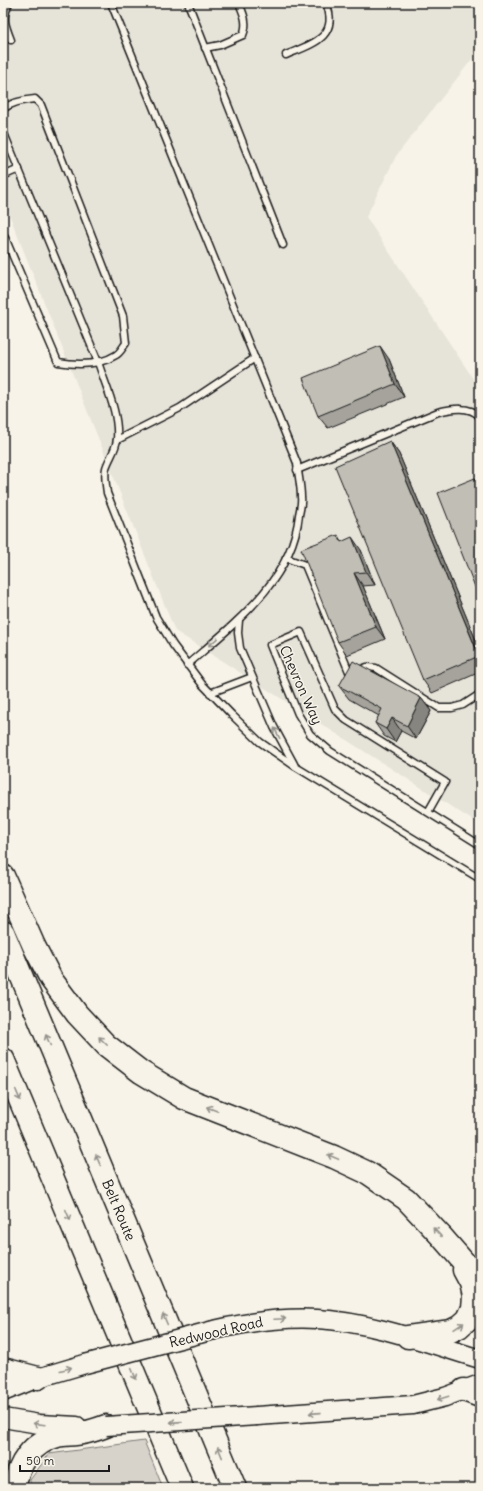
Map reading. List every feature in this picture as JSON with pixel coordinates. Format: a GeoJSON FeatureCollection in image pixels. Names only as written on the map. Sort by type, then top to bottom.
{"type":"FeatureCollection","features":[{"type":"Feature","properties":{"kind":"highway"},"geometry":{"type":"LineString","coordinates":[[3,876],[34,946],[51,979],[77,1014],[106,1044],[140,1072],[184,1098],[334,1157],[368,1173],[406,1199],[475,1275],[480,1283]]}},
{"type":"Feature","properties":{"kind":"highway","name":"Belt Route"},"geometry":{"type":"LineString","coordinates":[[3,932],[235,1488]]}},
{"type":"Feature","properties":{"kind":"highway"},"geometry":{"type":"LineString","coordinates":[[3,1059],[182,1488]]}},
{"type":"Feature","properties":{"kind":"highway"},"geometry":{"type":"LineString","coordinates":[[408,1337],[451,1331],[463,1324],[470,1315],[474,1300],[473,1287],[452,1249]]}},
{"type":"Feature","properties":{"kind":"highway"},"geometry":{"type":"LineString","coordinates":[[3,1369],[38,1378]]}},
{"type":"Feature","properties":{"kind":"highway"},"geometry":{"type":"LineString","coordinates":[[15,1488],[21,1466],[28,1455],[37,1446],[57,1436],[82,1433],[106,1426]]}},
{"type":"Feature","properties":{"kind":"main road","name":"Redwood Road"},"geometry":{"type":"LineString","coordinates":[[3,1392],[38,1378],[85,1364],[214,1330],[273,1319],[318,1319],[355,1324],[408,1337],[480,1359]]}},
{"type":"Feature","properties":{"kind":"main road"},"geometry":{"type":"LineString","coordinates":[[3,1418],[62,1426],[106,1426],[399,1407],[475,1390]]}},
{"type":"Feature","properties":{"kind":"lane"},"geometry":{"type":"LineString","coordinates":[[9,3],[5,10],[4,24],[11,40]]}},
{"type":"Feature","properties":{"kind":"lane"},"geometry":{"type":"LineString","coordinates":[[111,3],[294,456],[301,497],[298,523],[293,545],[283,566],[268,587],[239,620],[187,664]]}},
{"type":"Feature","properties":{"kind":"lane"},"geometry":{"type":"LineString","coordinates":[[188,3],[283,245]]}},
{"type":"Feature","properties":{"kind":"lane"},"geometry":{"type":"LineString","coordinates":[[205,48],[220,45],[243,35],[246,27],[244,15],[239,3]]}},
{"type":"Feature","properties":{"kind":"lane"},"geometry":{"type":"LineString","coordinates":[[286,55],[316,42],[328,30],[331,14],[326,3]]}},
{"type":"Feature","properties":{"kind":"lane"},"geometry":{"type":"LineString","coordinates":[[3,109],[13,103],[24,100],[35,100],[41,105],[123,316],[126,344],[117,355],[98,362],[77,365],[58,362],[3,233]]}},
{"type":"Feature","properties":{"kind":"lane"},"geometry":{"type":"LineString","coordinates":[[3,131],[98,362],[117,421],[117,440],[107,467],[105,480],[107,493],[156,617],[173,645],[210,693],[260,742],[296,767],[480,879]]}},
{"type":"Feature","properties":{"kind":"lane"},"geometry":{"type":"LineString","coordinates":[[3,176],[19,169]]}},
{"type":"Feature","properties":{"kind":"lane"},"geometry":{"type":"LineString","coordinates":[[117,440],[180,408],[254,358]]}},
{"type":"Feature","properties":{"kind":"lane"},"geometry":{"type":"LineString","coordinates":[[297,470],[438,412],[452,409],[464,409],[480,416]]}},
{"type":"Feature","properties":{"kind":"lane"},"geometry":{"type":"LineString","coordinates":[[286,558],[305,565],[350,674],[367,667],[376,668],[439,708],[452,708],[463,704],[480,694]]}},
{"type":"Feature","properties":{"kind":"lane"},"geometry":{"type":"LineString","coordinates":[[239,620],[238,633],[240,648],[274,727],[285,750],[296,767]]}},
{"type":"Feature","properties":{"kind":"lane","name":"Chevron Way"},"geometry":{"type":"LineString","coordinates":[[428,812],[445,782],[346,720],[335,709],[301,632],[270,645],[298,714],[310,734],[330,751],[480,845]]}},
{"type":"Feature","properties":{"kind":"lane"},"geometry":{"type":"LineString","coordinates":[[210,693],[252,677]]}},
{"type":"Feature","properties":{"kind":"shaded area"},"geometry":{"type":"Polygon","coordinates":[[[3,3],[480,3],[480,49],[396,156],[366,217],[480,389],[480,825],[175,631],[3,199],[3,3]]]}},
{"type":"Feature","properties":{"kind":"shaded area"},"geometry":{"type":"Polygon","coordinates":[[[144,1441],[163,1488],[31,1488],[30,1480],[49,1454],[144,1441]]]}},
{"type":"Feature","properties":{"kind":"building"},"geometry":{"type":"Polygon","coordinates":[[[380,346],[395,384],[318,416],[303,378],[380,346]]]}},
{"type":"Feature","properties":{"kind":"building"},"geometry":{"type":"Polygon","coordinates":[[[390,441],[479,656],[423,680],[335,466],[390,441]]]}},
{"type":"Feature","properties":{"kind":"building"},"geometry":{"type":"Polygon","coordinates":[[[475,478],[480,490],[479,597],[438,493],[475,478]]]}},
{"type":"Feature","properties":{"kind":"building"},"geometry":{"type":"Polygon","coordinates":[[[338,535],[341,542],[352,537],[366,572],[354,573],[376,627],[338,642],[301,549],[338,535]]]}},
{"type":"Feature","properties":{"kind":"building"},"geometry":{"type":"Polygon","coordinates":[[[353,661],[421,698],[407,726],[392,718],[386,729],[375,723],[382,709],[339,686],[353,661]]]}}]}
